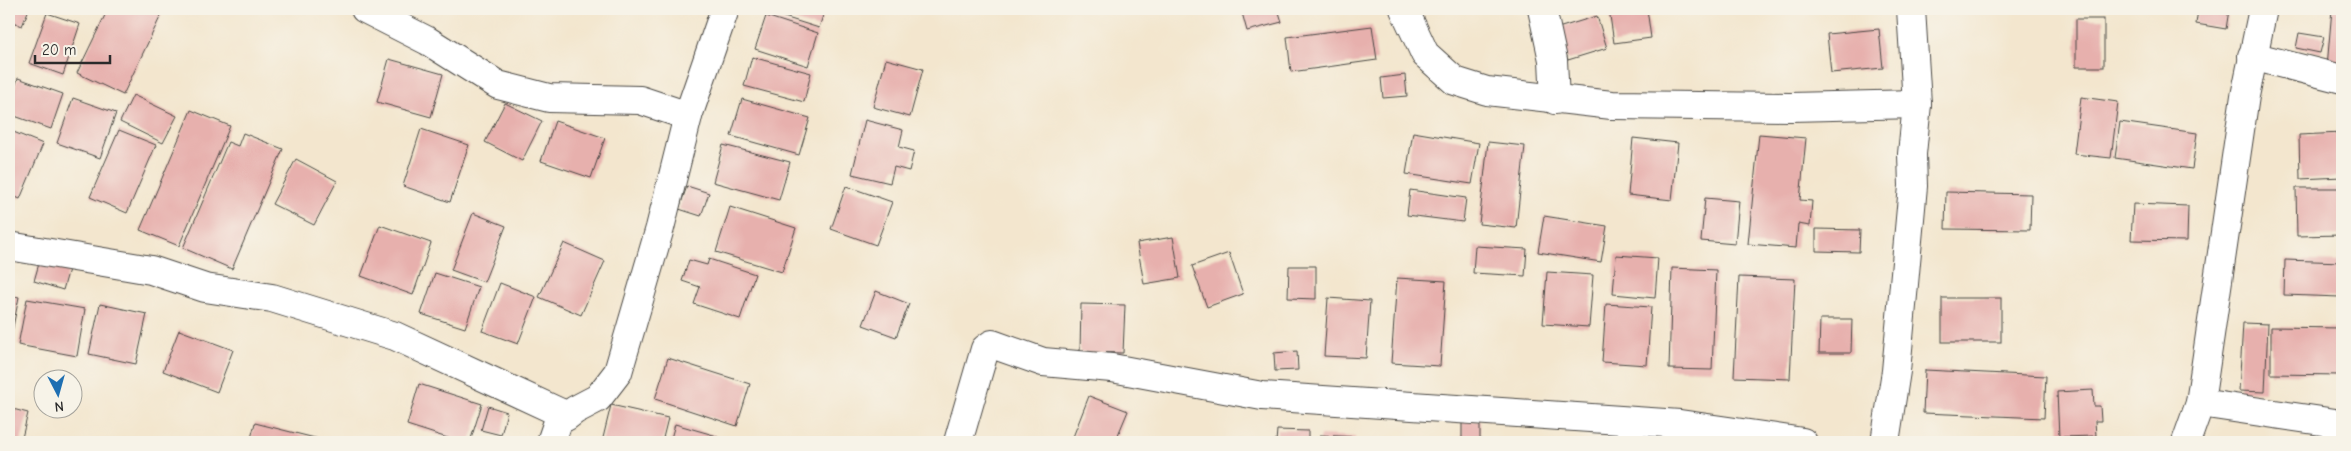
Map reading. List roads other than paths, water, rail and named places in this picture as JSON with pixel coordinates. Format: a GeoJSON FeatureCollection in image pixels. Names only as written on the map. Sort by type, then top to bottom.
{"type":"FeatureCollection","features":[{"type":"Feature","properties":{"kind":"street"},"geometry":{"type":"LineString","coordinates":[[365,9],[428,41],[498,85],[549,98],[640,100],[688,116]]}},
{"type":"Feature","properties":{"kind":"street"},"geometry":{"type":"LineString","coordinates":[[9,246],[151,270],[205,288],[272,298],[395,336],[566,417],[598,398],[618,372],[660,228],[688,116],[725,9]]}},
{"type":"Feature","properties":{"kind":"street"},"geometry":{"type":"LineString","coordinates":[[1404,9],[1425,54],[1455,81],[1487,91],[1555,100],[1622,105],[1790,106],[1917,104]]}},
{"type":"Feature","properties":{"kind":"street"},"geometry":{"type":"LineString","coordinates":[[1542,9],[1553,60],[1555,100]]}},
{"type":"Feature","properties":{"kind":"street"},"geometry":{"type":"LineString","coordinates":[[1886,442],[1896,371],[1913,186],[1912,154],[1917,104],[1910,9]]}},
{"type":"Feature","properties":{"kind":"street"},"geometry":{"type":"LineString","coordinates":[[2186,442],[2200,403],[2252,56],[2263,9]]}},
{"type":"Feature","properties":{"kind":"street"},"geometry":{"type":"LineString","coordinates":[[2252,56],[2342,79]]}},
{"type":"Feature","properties":{"kind":"street"},"geometry":{"type":"LineString","coordinates":[[958,442],[985,349],[992,344],[1042,362],[1112,368],[1262,396],[1680,424],[1803,442]]}},
{"type":"Feature","properties":{"kind":"street"},"geometry":{"type":"LineString","coordinates":[[2200,403],[2342,424]]}},
{"type":"Feature","properties":{"kind":"street"},"geometry":{"type":"LineString","coordinates":[[551,442],[561,413]]}}]}
